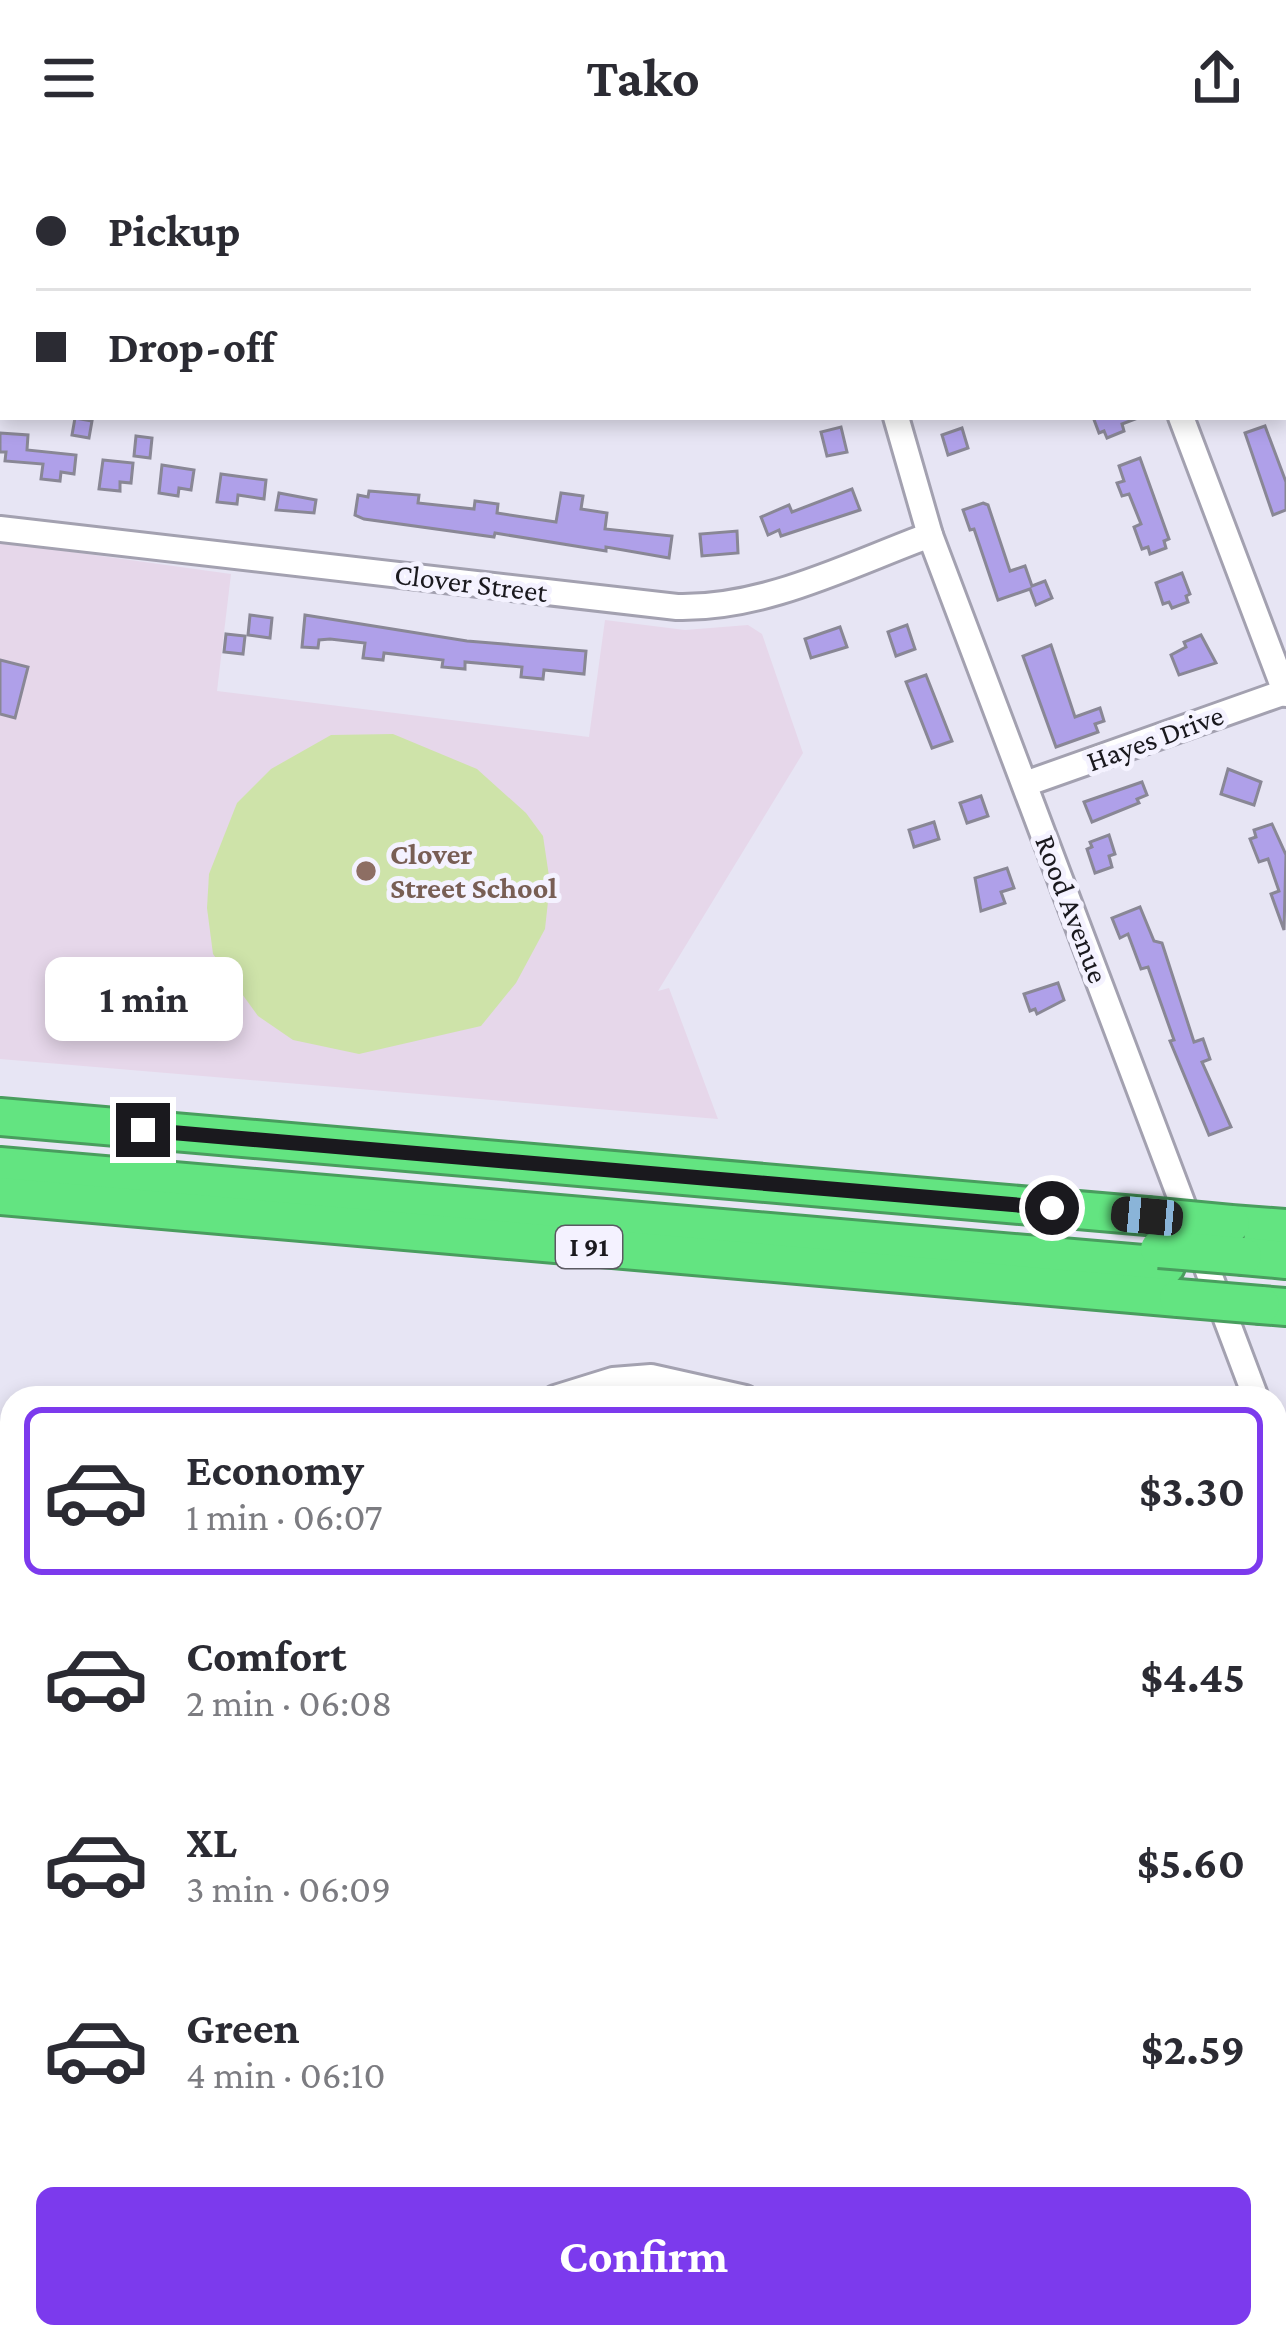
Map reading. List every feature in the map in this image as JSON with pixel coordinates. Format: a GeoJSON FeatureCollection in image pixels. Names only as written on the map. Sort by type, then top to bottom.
{"type":"FeatureCollection","features":[{"type":"Feature","properties":{"kind":"highway","name":"I 91"},"geometry":{"type":"LineString","coordinates":[[0,1118],[1162,1258],[1260,1274]]}},
{"type":"Feature","properties":{"kind":"highway"},"geometry":{"type":"LineString","coordinates":[[0,1149],[1162,1258]]}},
{"type":"Feature","properties":{"kind":"highway"},"geometry":{"type":"LineString","coordinates":[[0,1166],[1162,1258]]}},
{"type":"Feature","properties":{"kind":"highway","name":"I 91"},"geometry":{"type":"LineString","coordinates":[[0,1196],[1162,1258],[1260,1274]]}},
{"type":"Feature","properties":{"kind":"highway","name":"I 91"},"geometry":{"type":"LineString","coordinates":[[1260,1274],[1286,1228]]}},
{"type":"Feature","properties":{"kind":"highway"},"geometry":{"type":"LineString","coordinates":[[1260,1274],[1286,1260]]}},
{"type":"Feature","properties":{"kind":"street","name":"Rood Avenue"},"geometry":{"type":"LineString","coordinates":[[897,420],[930,535],[1251,1386]]}},
{"type":"Feature","properties":{"kind":"street"},"geometry":{"type":"LineString","coordinates":[[1182,420],[1286,693]]}},
{"type":"Feature","properties":{"kind":"street","name":"Clover Street"},"geometry":{"type":"LineString","coordinates":[[0,529],[716,608],[748,602],[930,535]]}},
{"type":"Feature","properties":{"kind":"street","name":"Hayes Drive"},"geometry":{"type":"LineString","coordinates":[[1025,784],[1286,693]]}},
{"type":"Feature","properties":{"kind":"street"},"geometry":{"type":"LineString","coordinates":[[594,1386],[651,1376],[694,1386]]}},
{"type":"Feature","properties":{"kind":"shaded area","name":"Clover Street School"},"geometry":{"type":"Polygon","coordinates":[[[0,542],[231,574],[217,691],[589,737],[605,620],[685,630],[748,625],[762,634],[803,753],[658,991],[669,988],[718,1119],[0,1059],[0,542]]]}},
{"type":"Feature","properties":{"kind":"green space"},"geometry":{"type":"Polygon","coordinates":[[[393,734],[477,769],[526,813],[543,836],[550,883],[545,929],[516,983],[481,1026],[359,1054],[293,1040],[258,1016],[213,954],[207,908],[209,874],[237,803],[271,769],[331,735],[393,734]]]}},
{"type":"Feature","properties":{"kind":"building"},"geometry":{"type":"Polygon","coordinates":[[[75,420],[92,421],[89,438],[72,435],[75,420]]]}},
{"type":"Feature","properties":{"kind":"building"},"geometry":{"type":"Polygon","coordinates":[[[1094,420],[1133,420],[1122,424],[1124,431],[1107,438],[1104,431],[1099,433],[1094,420]]]}},
{"type":"Feature","properties":{"kind":"building"},"geometry":{"type":"Polygon","coordinates":[[[1265,426],[1286,482],[1286,510],[1273,515],[1245,433],[1265,426]]]}},
{"type":"Feature","properties":{"kind":"building"},"geometry":{"type":"Polygon","coordinates":[[[841,427],[847,452],[827,456],[821,432],[841,427]]]}},
{"type":"Feature","properties":{"kind":"building"},"geometry":{"type":"Polygon","coordinates":[[[962,428],[968,448],[948,455],[942,435],[962,428]]]}},
{"type":"Feature","properties":{"kind":"building"},"geometry":{"type":"Polygon","coordinates":[[[0,433],[28,435],[27,450],[76,455],[74,474],[61,472],[60,481],[41,479],[43,464],[5,461],[0,433]]]}},
{"type":"Feature","properties":{"kind":"building"},"geometry":{"type":"Polygon","coordinates":[[[136,436],[152,438],[150,458],[134,456],[136,436]]]}},
{"type":"Feature","properties":{"kind":"building"},"geometry":{"type":"Polygon","coordinates":[[[1140,458],[1169,539],[1164,541],[1166,548],[1150,554],[1148,547],[1142,549],[1134,527],[1141,524],[1129,494],[1122,496],[1117,483],[1124,481],[1119,466],[1140,458]]]}},
{"type":"Feature","properties":{"kind":"building"},"geometry":{"type":"Polygon","coordinates":[[[103,460],[133,463],[131,483],[120,482],[120,491],[99,489],[103,460]]]}},
{"type":"Feature","properties":{"kind":"building"},"geometry":{"type":"Polygon","coordinates":[[[162,465],[194,470],[191,490],[179,488],[178,496],[159,493],[162,465]]]}},
{"type":"Feature","properties":{"kind":"building"},"geometry":{"type":"Polygon","coordinates":[[[221,474],[266,480],[264,499],[238,495],[237,504],[217,502],[221,474]]]}},
{"type":"Feature","properties":{"kind":"building"},"geometry":{"type":"Polygon","coordinates":[[[852,489],[860,510],[781,536],[779,530],[768,535],[761,517],[789,505],[792,512],[852,489]]]}},
{"type":"Feature","properties":{"kind":"building"},"geometry":{"type":"Polygon","coordinates":[[[369,491],[419,495],[418,503],[474,509],[475,501],[498,504],[497,513],[556,522],[561,493],[583,496],[581,509],[607,513],[605,529],[672,536],[669,558],[364,519],[355,515],[358,495],[368,497],[369,491]]]}},
{"type":"Feature","properties":{"kind":"building"},"geometry":{"type":"Polygon","coordinates":[[[279,493],[316,500],[314,513],[276,510],[279,493]]]}},
{"type":"Feature","properties":{"kind":"building"},"geometry":{"type":"Polygon","coordinates":[[[988,505],[1010,571],[1025,566],[1032,586],[1045,581],[1052,598],[1036,605],[1030,589],[998,600],[963,510],[988,505]]]}},
{"type":"Feature","properties":{"kind":"building"},"geometry":{"type":"Polygon","coordinates":[[[737,531],[738,553],[702,556],[700,534],[737,531]]]}},
{"type":"Feature","properties":{"kind":"building"},"geometry":{"type":"Polygon","coordinates":[[[1182,573],[1188,602],[1172,608],[1169,602],[1163,604],[1156,583],[1182,573]]]}},
{"type":"Feature","properties":{"kind":"building"},"geometry":{"type":"Polygon","coordinates":[[[250,615],[272,618],[270,638],[248,635],[250,615]]]}},
{"type":"Feature","properties":{"kind":"building"},"geometry":{"type":"Polygon","coordinates":[[[305,615],[467,641],[586,651],[584,674],[544,670],[543,679],[521,677],[522,667],[465,662],[465,669],[442,667],[443,660],[384,653],[383,660],[363,658],[365,643],[330,639],[319,640],[318,648],[302,647],[305,615]]]}},
{"type":"Feature","properties":{"kind":"building"},"geometry":{"type":"Polygon","coordinates":[[[907,625],[915,649],[896,656],[888,632],[907,625]]]}},
{"type":"Feature","properties":{"kind":"building"},"geometry":{"type":"Polygon","coordinates":[[[840,627],[847,647],[811,658],[805,639],[840,627]]]}},
{"type":"Feature","properties":{"kind":"building"},"geometry":{"type":"Polygon","coordinates":[[[226,634],[245,636],[243,654],[224,652],[226,634]]]}},
{"type":"Feature","properties":{"kind":"building"},"geometry":{"type":"Polygon","coordinates":[[[1201,635],[1216,663],[1179,675],[1171,655],[1186,647],[1184,642],[1201,635]]]}},
{"type":"Feature","properties":{"kind":"building"},"geometry":{"type":"Polygon","coordinates":[[[1051,645],[1075,717],[1100,708],[1104,721],[1095,724],[1098,732],[1056,747],[1023,656],[1051,645]]]}},
{"type":"Feature","properties":{"kind":"building"},"geometry":{"type":"Polygon","coordinates":[[[0,660],[28,667],[15,718],[0,714],[0,660]]]}},
{"type":"Feature","properties":{"kind":"building"},"geometry":{"type":"Polygon","coordinates":[[[926,675],[952,741],[932,748],[906,682],[926,675]]]}},
{"type":"Feature","properties":{"kind":"building"},"geometry":{"type":"Polygon","coordinates":[[[1228,769],[1261,782],[1254,805],[1221,794],[1228,769]]]}},
{"type":"Feature","properties":{"kind":"building"},"geometry":{"type":"Polygon","coordinates":[[[1142,782],[1147,795],[1137,799],[1139,803],[1092,822],[1084,802],[1142,782]]]}},
{"type":"Feature","properties":{"kind":"building"},"geometry":{"type":"Polygon","coordinates":[[[981,796],[988,816],[967,823],[960,803],[981,796]]]}},
{"type":"Feature","properties":{"kind":"building"},"geometry":{"type":"Polygon","coordinates":[[[934,822],[939,839],[914,847],[909,830],[934,822]]]}},
{"type":"Feature","properties":{"kind":"building"},"geometry":{"type":"Polygon","coordinates":[[[1272,824],[1286,855],[1284,930],[1271,894],[1279,891],[1268,859],[1259,862],[1250,839],[1256,837],[1254,830],[1272,824]]]}},
{"type":"Feature","properties":{"kind":"building"},"geometry":{"type":"Polygon","coordinates":[[[1109,835],[1115,854],[1109,856],[1112,867],[1095,873],[1087,849],[1092,847],[1090,842],[1109,835]]]}},
{"type":"Feature","properties":{"kind":"building"},"geometry":{"type":"Polygon","coordinates":[[[1007,868],[1014,888],[1001,892],[1005,903],[981,911],[975,878],[1007,868]]]}},
{"type":"Feature","properties":{"kind":"building"},"geometry":{"type":"Polygon","coordinates":[[[1140,907],[1154,941],[1162,943],[1194,1042],[1203,1039],[1210,1059],[1202,1062],[1231,1127],[1209,1135],[1170,1041],[1174,1040],[1148,967],[1141,969],[1128,934],[1120,938],[1112,918],[1140,907]]]}},
{"type":"Feature","properties":{"kind":"building"},"geometry":{"type":"Polygon","coordinates":[[[1058,983],[1064,1000],[1037,1014],[1035,1009],[1030,1011],[1024,994],[1058,983]]]}},
{"type":"Feature","properties":{"kind":"place","name":"Clover Street School"},"geometry":{"type":"Point","coordinates":[366,871]}},
{"type":"Feature","properties":{"kind":"route"},"geometry":{"type":"LineString","coordinates":[[143,1130],[1052,1208]]}}]}
